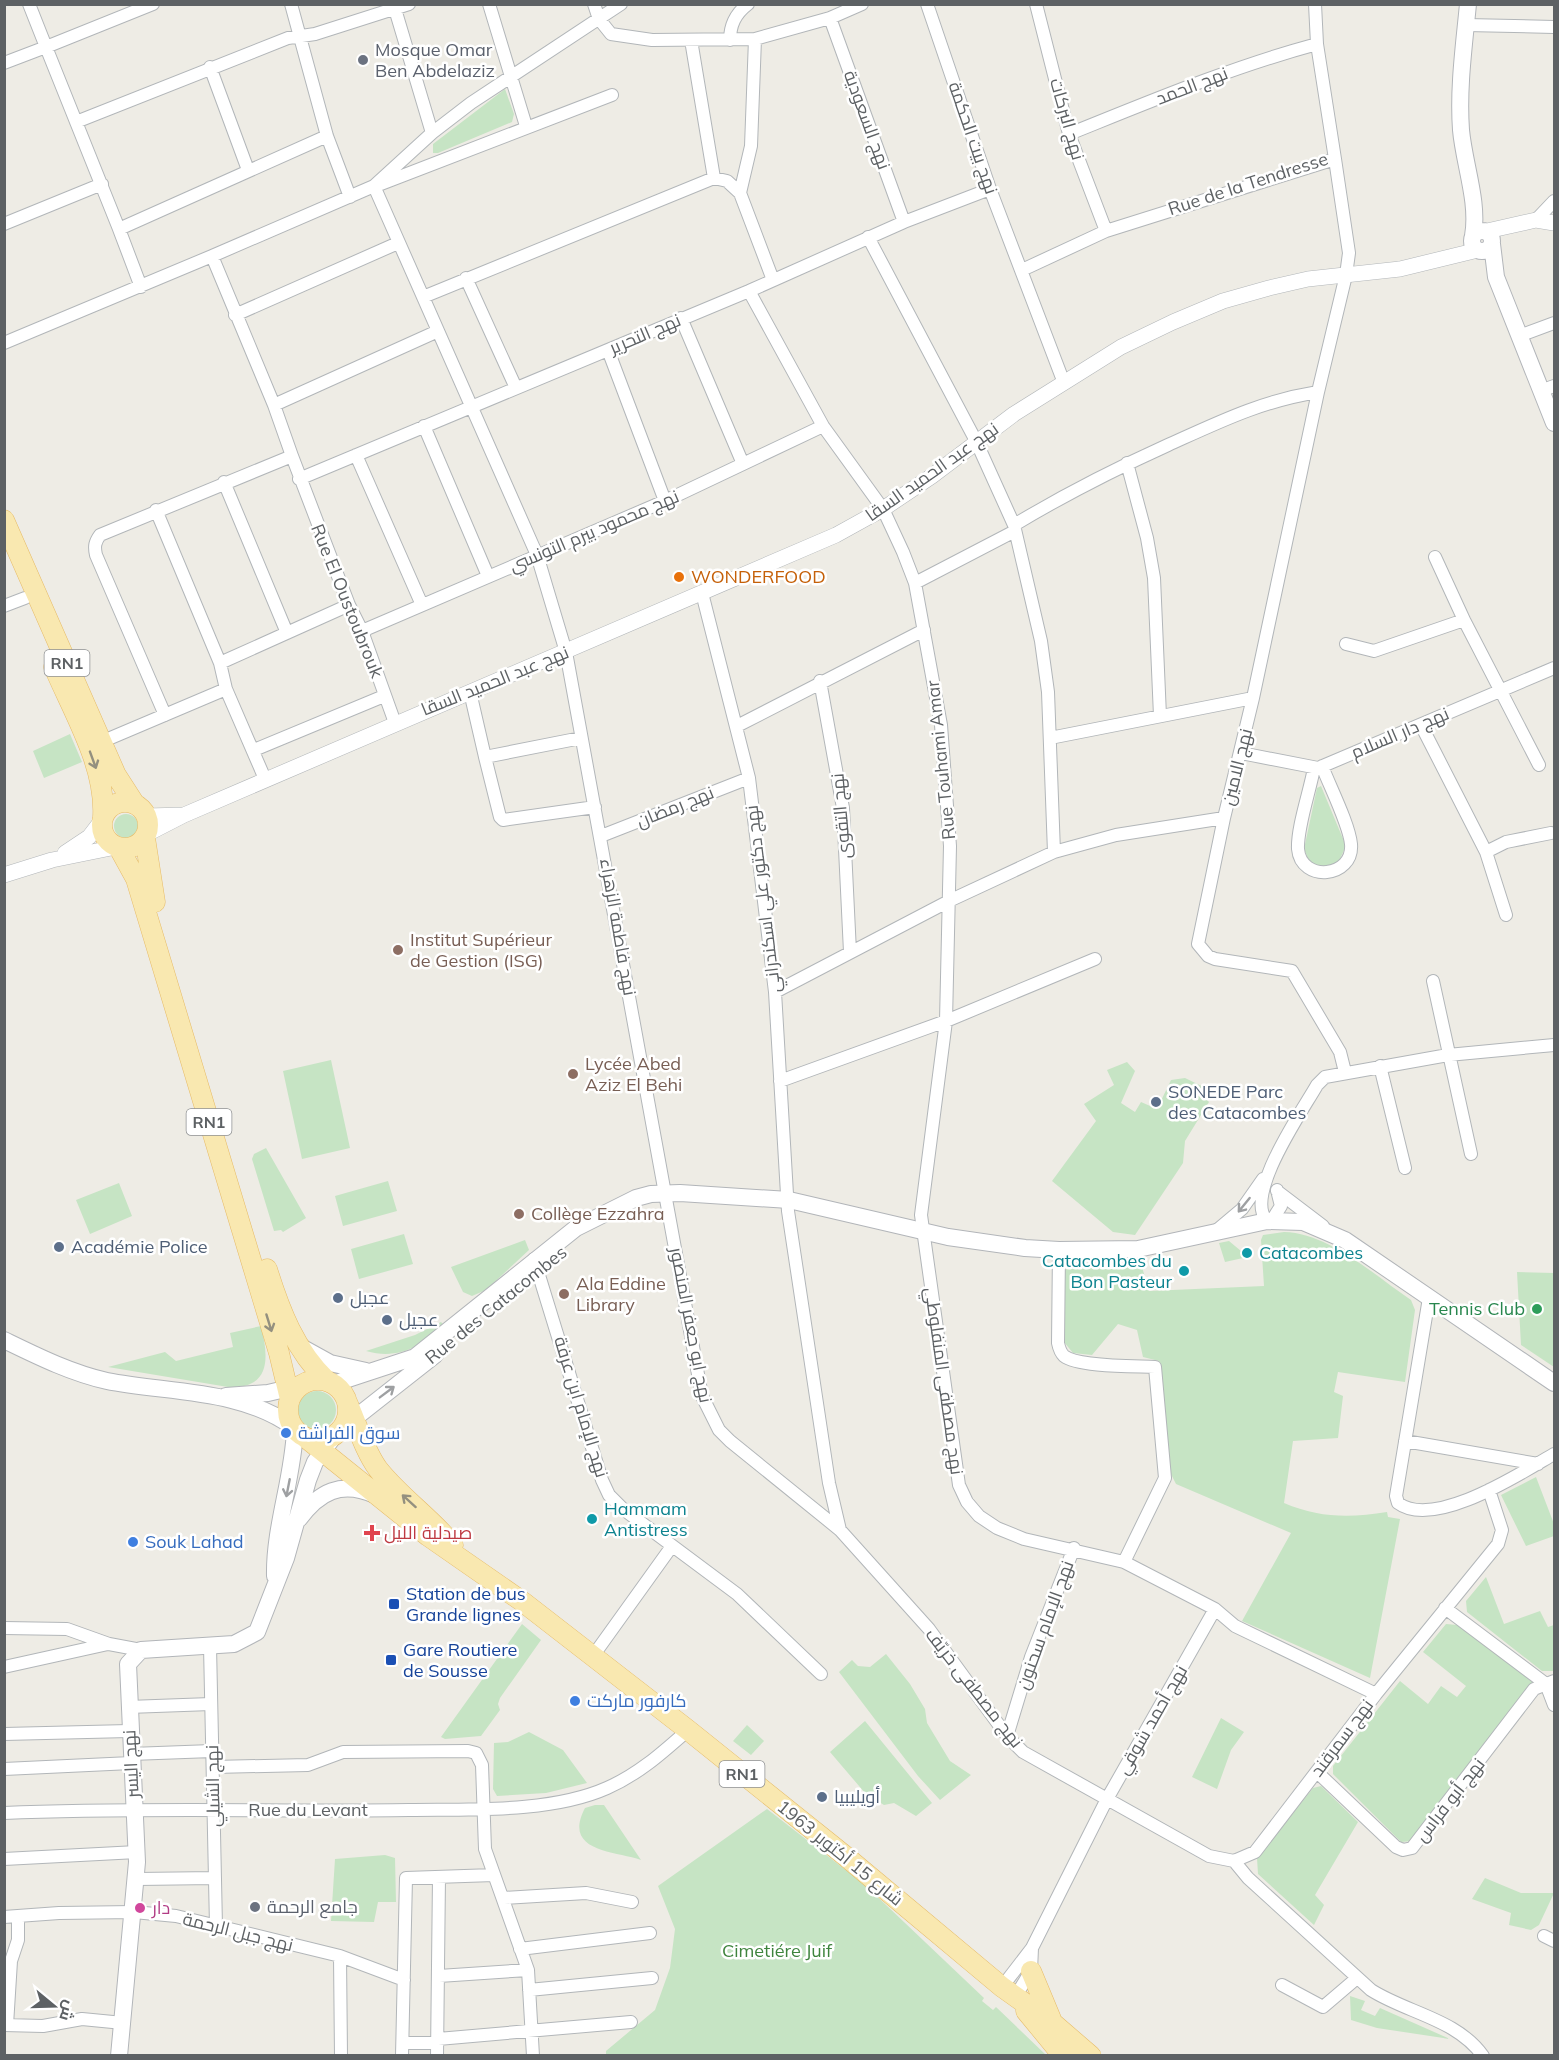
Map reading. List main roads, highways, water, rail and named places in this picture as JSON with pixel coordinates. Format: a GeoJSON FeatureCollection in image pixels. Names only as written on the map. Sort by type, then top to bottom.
{"type":"FeatureCollection","features":[{"type":"Feature","properties":{"kind":"main road"},"geometry":{"type":"LineString","coordinates":[[1468,4],[1461,130],[1472,203],[1482,241],[1499,287],[1519,336],[1547,389],[1554,423]]}},
{"type":"Feature","properties":{"kind":"main road","name":"RN1"},"geometry":{"type":"LineString","coordinates":[[4,520],[116,775],[143,823],[154,899],[273,1289],[296,1344],[330,1383],[340,1427]]}},
{"type":"Feature","properties":{"kind":"main road","name":"RN1"},"geometry":{"type":"LineString","coordinates":[[4,552],[99,776],[104,795],[105,836],[117,847],[136,879],[293,1391],[288,1413],[298,1431]]}},
{"type":"Feature","properties":{"kind":"main road"},"geometry":{"type":"LineString","coordinates":[[103,819],[112,805],[119,802],[143,823],[133,847],[117,847]]}},
{"type":"Feature","properties":{"kind":"main road","name":"Rue des Catacombes"},"geometry":{"type":"LineString","coordinates":[[330,1383],[415,1357],[536,1264],[580,1237],[619,1217],[666,1198],[788,1206],[923,1233],[1025,1248],[1059,1250],[1138,1249],[1269,1220],[1304,1222],[1332,1232],[1554,1383]]}},
{"type":"Feature","properties":{"kind":"main road","name":"Rue des Catacombes"},"geometry":{"type":"LineString","coordinates":[[340,1427],[536,1264]]}},
{"type":"Feature","properties":{"kind":"main road"},"geometry":{"type":"LineString","coordinates":[[4,1340],[37,1356],[103,1380],[211,1397],[264,1410],[298,1431],[274,1554],[275,1583]]}},
{"type":"Feature","properties":{"kind":"main road"},"geometry":{"type":"LineString","coordinates":[[296,1344],[330,1363],[370,1371]]}},
{"type":"Feature","properties":{"kind":"main road"},"geometry":{"type":"LineString","coordinates":[[211,1397],[293,1391],[310,1381],[330,1383]]}},
{"type":"Feature","properties":{"kind":"main road"},"geometry":{"type":"LineString","coordinates":[[275,1583],[286,1558],[308,1480],[340,1427]]}},
{"type":"Feature","properties":{"kind":"main road","name":"شارع 15 أكتوبر 1963"},"geometry":{"type":"LineString","coordinates":[[298,1431],[340,1427],[369,1455],[378,1469],[437,1525],[464,1558]]}},
{"type":"Feature","properties":{"kind":"main road","name":"شارع 15 أكتوبر 1963"},"geometry":{"type":"LineString","coordinates":[[340,1427],[385,1499],[428,1536],[464,1558],[688,1730],[844,1855],[1009,1992],[1054,2024],[1091,2055]]}},
{"type":"Feature","properties":{"kind":"main road"},"geometry":{"type":"LineString","coordinates":[[295,1524],[318,1496],[329,1491],[354,1490],[385,1499]]}},
{"type":"Feature","properties":{"kind":"main road","name":"نهج اليسر"},"geometry":{"type":"LineString","coordinates":[[119,2055],[137,1879],[129,1731],[128,1664],[141,1650],[210,1646],[243,1641],[257,1632],[269,1606],[275,1583]]}},
{"type":"Feature","properties":{"kind":"main road"},"geometry":{"type":"LineString","coordinates":[[1031,1971],[1042,2003],[1054,2024]]}},
{"type":"Feature","properties":{"kind":"main road","name":"شارع 15 أكتوبر 1963"},"geometry":{"type":"LineString","coordinates":[[1009,1992],[1063,2055]]}},
{"type":"Feature","properties":{"kind":"place","name":"Mosque Omar Ben Abdelaziz"},"geometry":{"type":"Point","coordinates":[363,60]}},
{"type":"Feature","properties":{"kind":"place","name":"WONDERFOOD"},"geometry":{"type":"Point","coordinates":[679,577]}},
{"type":"Feature","properties":{"kind":"place","name":"Institut Supérieur de Gestion (ISG)"},"geometry":{"type":"Point","coordinates":[398,950]}},
{"type":"Feature","properties":{"kind":"place","name":"Lycée Abed Aziz El Behi"},"geometry":{"type":"Point","coordinates":[573,1074]}},
{"type":"Feature","properties":{"kind":"place","name":"SONEDE Parc des Catacombes"},"geometry":{"type":"Point","coordinates":[1156,1102]}},
{"type":"Feature","properties":{"kind":"place","name":"Collège Ezzahra"},"geometry":{"type":"Point","coordinates":[519,1214]}},
{"type":"Feature","properties":{"kind":"place","name":"Académie Police"},"geometry":{"type":"Point","coordinates":[59,1247]}},
{"type":"Feature","properties":{"kind":"place","name":"Catacombes"},"geometry":{"type":"Point","coordinates":[1247,1253]}},
{"type":"Feature","properties":{"kind":"place","name":"Catacombes du Bon Pasteur"},"geometry":{"type":"Point","coordinates":[1184,1271]}},
{"type":"Feature","properties":{"kind":"place","name":"Ala Eddine Library"},"geometry":{"type":"Point","coordinates":[564,1294]}},
{"type":"Feature","properties":{"kind":"place","name":"عجبل"},"geometry":{"type":"Point","coordinates":[338,1298]}},
{"type":"Feature","properties":{"kind":"place","name":"Tennis Club"},"geometry":{"type":"Point","coordinates":[1537,1309]}},
{"type":"Feature","properties":{"kind":"place","name":"عجيل"},"geometry":{"type":"Point","coordinates":[387,1320]}},
{"type":"Feature","properties":{"kind":"place","name":"سوق الفراشة"},"geometry":{"type":"Point","coordinates":[286,1433]}},
{"type":"Feature","properties":{"kind":"place","name":"Hammam Antistress"},"geometry":{"type":"Point","coordinates":[592,1519]}},
{"type":"Feature","properties":{"kind":"place","name":"صيدلية الليل"},"geometry":{"type":"Point","coordinates":[372,1533]}},
{"type":"Feature","properties":{"kind":"place","name":"Souk Lahad"},"geometry":{"type":"Point","coordinates":[133,1542]}},
{"type":"Feature","properties":{"kind":"place","name":"Station de bus Grande lignes"},"geometry":{"type":"Point","coordinates":[394,1604]}},
{"type":"Feature","properties":{"kind":"place","name":"Gare Routiere de Sousse"},"geometry":{"type":"Point","coordinates":[391,1660]}},
{"type":"Feature","properties":{"kind":"place","name":"كارفور ماركت"},"geometry":{"type":"Point","coordinates":[575,1701]}},
{"type":"Feature","properties":{"kind":"place","name":"أويليبيا"},"geometry":{"type":"Point","coordinates":[822,1797]}},
{"type":"Feature","properties":{"kind":"place","name":"جامع الرحمة"},"geometry":{"type":"Point","coordinates":[255,1907]}},
{"type":"Feature","properties":{"kind":"place","name":"دار"},"geometry":{"type":"Point","coordinates":[140,1908]}},
{"type":"Feature","properties":{"kind":"park label","name":"Cimetiére Juif"},"geometry":{"type":"Point","coordinates":[777,1951]}}]}
